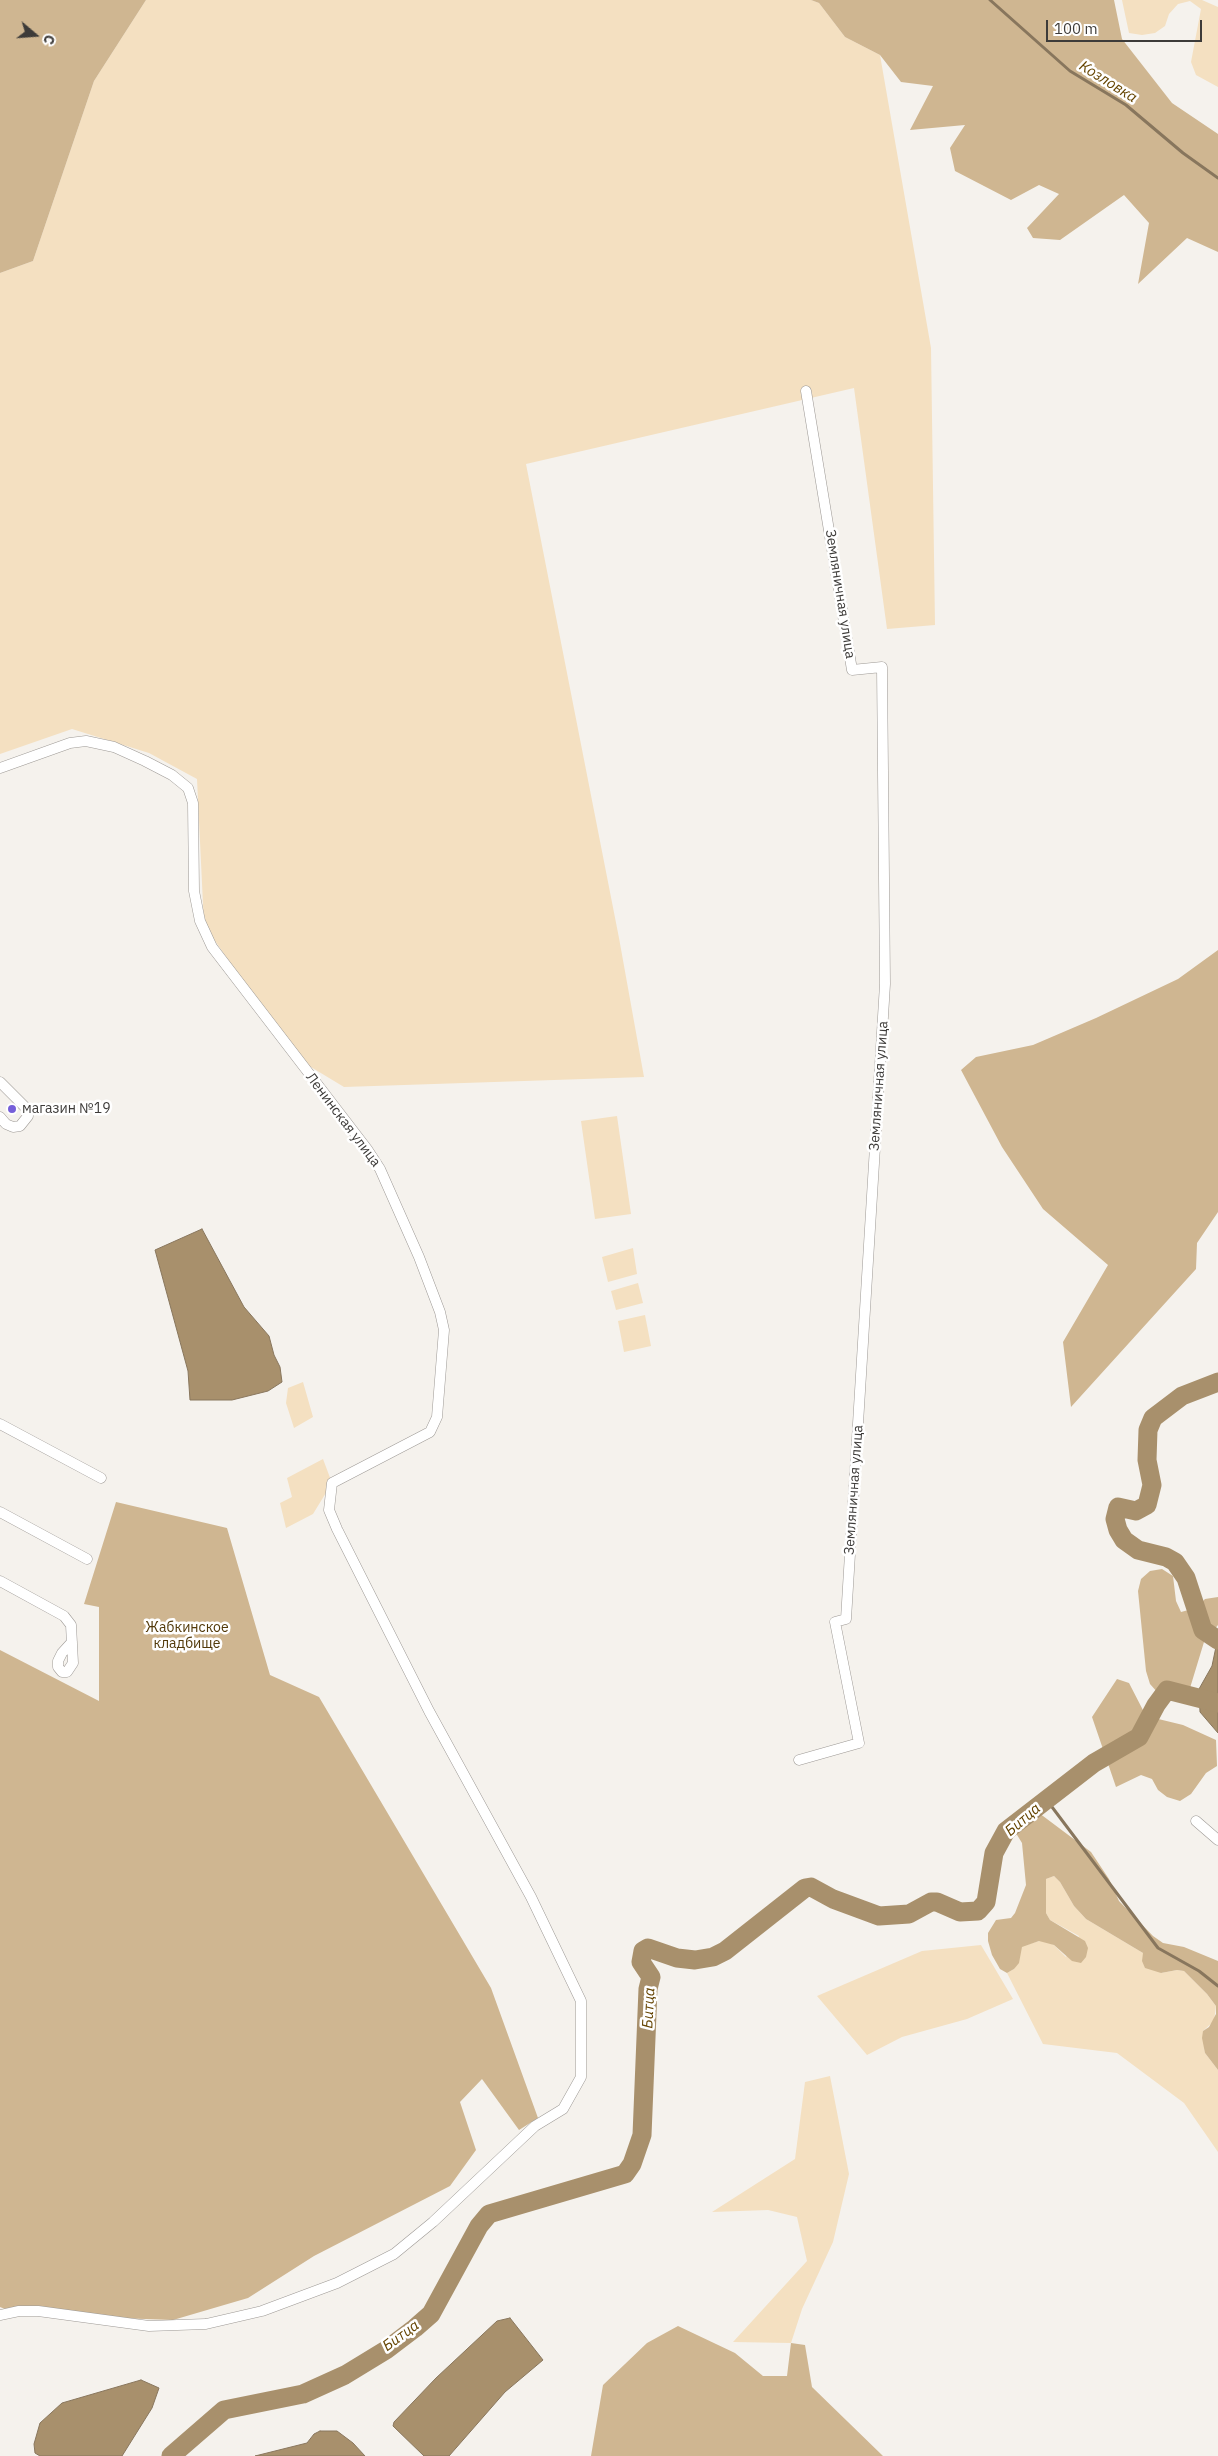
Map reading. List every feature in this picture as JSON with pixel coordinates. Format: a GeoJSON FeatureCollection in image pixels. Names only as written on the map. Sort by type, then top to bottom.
{"type":"FeatureCollection","features":[{"type":"Feature","properties":{"kind":"street","name":"Земляничная улица"},"geometry":{"type":"LineString","coordinates":[[799,1760],[859,1743],[834,1622],[846,1620],[885,984],[882,667],[852,670],[806,391]]}},
{"type":"Feature","properties":{"kind":"street","name":"Ленинская улица"},"geometry":{"type":"LineString","coordinates":[[0,768],[70,743],[86,741],[114,747],[172,774],[188,788],[193,803],[194,892],[200,921],[212,947],[367,1149],[380,1169],[419,1257],[440,1312],[444,1330],[437,1417],[430,1432],[332,1483],[329,1510],[336,1529],[429,1711],[531,1897],[581,2001],[581,2077],[563,2109],[535,2126],[433,2222],[394,2254],[337,2283],[262,2311],[206,2324],[149,2326],[38,2311],[19,2311],[0,2315]]}},
{"type":"Feature","properties":{"kind":"street"},"geometry":{"type":"LineString","coordinates":[[0,1082],[26,1109],[28,1116],[20,1126],[13,1127],[6,1124],[0,1117]]}},
{"type":"Feature","properties":{"kind":"street"},"geometry":{"type":"LineString","coordinates":[[0,1424],[101,1478]]}},
{"type":"Feature","properties":{"kind":"street"},"geometry":{"type":"LineString","coordinates":[[0,1512],[87,1559]]}},
{"type":"Feature","properties":{"kind":"street"},"geometry":{"type":"LineString","coordinates":[[0,1581],[64,1616],[71,1625],[72,1642]]}},
{"type":"Feature","properties":{"kind":"street"},"geometry":{"type":"LineString","coordinates":[[1196,1821],[1218,1840]]}},
{"type":"Feature","properties":{"kind":"shaded area"},"geometry":{"type":"Polygon","coordinates":[[[146,0],[811,0],[819,3],[845,37],[880,55],[931,348],[935,625],[887,629],[854,388],[526,464],[619,938],[644,1077],[344,1087],[296,1058],[204,925],[197,779],[149,753],[72,729],[0,754],[0,273],[33,261],[94,81],[146,0]]]}},
{"type":"Feature","properties":{"kind":"shaded area"},"geometry":{"type":"Polygon","coordinates":[[[1122,0],[1202,0],[1218,7],[1218,87],[1196,75],[1191,62],[1201,9],[1190,1],[1178,4],[1169,14],[1165,26],[1155,33],[1142,35],[1129,33],[1122,0]]]}},
{"type":"Feature","properties":{"kind":"shaded area"},"geometry":{"type":"Polygon","coordinates":[[[617,1116],[631,1214],[595,1219],[581,1121],[617,1116]]]}},
{"type":"Feature","properties":{"kind":"shaded area"},"geometry":{"type":"Polygon","coordinates":[[[202,1229],[244,1307],[269,1336],[274,1355],[280,1367],[282,1382],[268,1391],[232,1400],[190,1400],[188,1371],[155,1250],[202,1229]]]}},
{"type":"Feature","properties":{"kind":"shaded area"},"geometry":{"type":"Polygon","coordinates":[[[633,1248],[637,1274],[608,1282],[602,1257],[633,1248]]]}},
{"type":"Feature","properties":{"kind":"shaded area"},"geometry":{"type":"Polygon","coordinates":[[[638,1283],[643,1303],[616,1310],[611,1291],[638,1283]]]}},
{"type":"Feature","properties":{"kind":"shaded area"},"geometry":{"type":"Polygon","coordinates":[[[645,1315],[651,1346],[624,1352],[618,1321],[645,1315]]]}},
{"type":"Feature","properties":{"kind":"shaded area"},"geometry":{"type":"Polygon","coordinates":[[[303,1382],[313,1417],[294,1428],[286,1403],[288,1388],[303,1382]]]}},
{"type":"Feature","properties":{"kind":"shaded area"},"geometry":{"type":"Polygon","coordinates":[[[323,1459],[332,1483],[313,1514],[286,1528],[280,1503],[292,1497],[287,1478],[323,1459]]]}},
{"type":"Feature","properties":{"kind":"shaded area"},"geometry":{"type":"Polygon","coordinates":[[[1218,1637],[1218,1733],[1200,1712],[1199,1689],[1212,1666],[1218,1637]]]}},
{"type":"Feature","properties":{"kind":"shaded area"},"geometry":{"type":"Polygon","coordinates":[[[1054,1876],[1060,1882],[1074,1906],[1086,1919],[1143,1953],[1161,1973],[1177,1970],[1184,1971],[1216,2006],[1214,2021],[1203,2031],[1205,2053],[1218,2070],[1218,2152],[1184,2103],[1117,2053],[1043,2044],[1007,1973],[1014,1969],[1022,1946],[1046,1941],[1054,1945],[1066,1957],[1079,1936],[1050,1920],[1046,1913],[1046,1879],[1054,1876]]]}},
{"type":"Feature","properties":{"kind":"shaded area"},"geometry":{"type":"Polygon","coordinates":[[[981,1945],[1013,1999],[967,2019],[902,2037],[867,2055],[817,1996],[922,1951],[981,1945]]]}},
{"type":"Feature","properties":{"kind":"shaded area"},"geometry":{"type":"Polygon","coordinates":[[[830,2076],[849,2174],[833,2242],[802,2309],[791,2343],[733,2342],[807,2261],[797,2217],[768,2210],[712,2212],[795,2159],[805,2082],[830,2076]]]}},
{"type":"Feature","properties":{"kind":"shaded area"},"geometry":{"type":"Polygon","coordinates":[[[510,2318],[543,2360],[505,2392],[449,2456],[424,2456],[393,2426],[394,2422],[436,2378],[497,2321],[510,2318]]]}},
{"type":"Feature","properties":{"kind":"shaded area"},"geometry":{"type":"Polygon","coordinates":[[[141,2380],[159,2388],[152,2408],[122,2456],[40,2456],[35,2453],[34,2444],[40,2423],[62,2403],[141,2380]]]}},
{"type":"Feature","properties":{"kind":"shaded area"},"geometry":{"type":"Polygon","coordinates":[[[320,2431],[337,2431],[353,2443],[365,2456],[255,2456],[307,2443],[314,2434],[320,2431]]]}},
{"type":"Feature","properties":{"kind":"green space"},"geometry":{"type":"Polygon","coordinates":[[[0,0],[146,0],[94,81],[33,261],[0,273],[0,0]]]}},
{"type":"Feature","properties":{"kind":"green space"},"geometry":{"type":"Polygon","coordinates":[[[811,0],[1114,0],[1122,39],[1172,103],[1218,134],[1218,252],[1187,238],[1138,284],[1149,223],[1124,195],[1060,240],[1033,238],[1027,228],[1059,194],[1039,185],[1011,200],[955,171],[950,148],[965,125],[910,130],[933,86],[901,82],[880,55],[845,37],[819,3],[811,0]]]}},
{"type":"Feature","properties":{"kind":"green space"},"geometry":{"type":"Polygon","coordinates":[[[1218,950],[1218,1212],[1197,1243],[1196,1269],[1071,1407],[1063,1342],[1108,1265],[1043,1209],[1002,1147],[961,1070],[976,1057],[1033,1045],[1096,1018],[1178,979],[1218,950]]]}},
{"type":"Feature","properties":{"kind":"green space","name":"Жабкинское кладбище"},"geometry":{"type":"Polygon","coordinates":[[[116,1502],[227,1528],[270,1675],[319,1697],[491,1988],[538,2118],[519,2130],[482,2079],[460,2102],[476,2150],[450,2186],[314,2256],[248,2298],[173,2320],[117,2318],[5,2309],[0,2307],[0,1650],[99,1701],[99,1607],[84,1604],[116,1502]]]}},
{"type":"Feature","properties":{"kind":"green space"},"geometry":{"type":"Polygon","coordinates":[[[1162,1569],[1173,1576],[1176,1601],[1181,1612],[1196,1608],[1205,1599],[1218,1597],[1218,1625],[1204,1642],[1190,1688],[1182,1696],[1158,1693],[1150,1684],[1146,1671],[1138,1591],[1141,1579],[1150,1571],[1162,1569]]]}},
{"type":"Feature","properties":{"kind":"green space"},"geometry":{"type":"Polygon","coordinates":[[[1117,1679],[1129,1683],[1146,1716],[1183,1725],[1216,1740],[1217,1766],[1206,1773],[1191,1794],[1180,1801],[1167,1797],[1158,1790],[1152,1779],[1141,1775],[1116,1787],[1092,1717],[1117,1679]]]}},
{"type":"Feature","properties":{"kind":"green space"},"geometry":{"type":"Polygon","coordinates":[[[1039,1813],[1091,1852],[1109,1879],[1119,1901],[1153,1936],[1163,1943],[1184,1947],[1218,1961],[1218,2070],[1205,2053],[1202,2038],[1203,2031],[1209,2027],[1216,2014],[1216,2006],[1207,1994],[1184,1971],[1177,1970],[1161,1973],[1145,1968],[1142,1961],[1143,1953],[1086,1919],[1074,1906],[1060,1882],[1054,1876],[1046,1879],[1046,1913],[1050,1920],[1085,1941],[1088,1948],[1086,1957],[1081,1963],[1072,1961],[1054,1945],[1039,1941],[1022,1947],[1019,1963],[1014,1969],[1007,1973],[1000,1969],[992,1955],[988,1933],[996,1920],[1011,1918],[1015,1913],[1026,1885],[1022,1843],[1014,1830],[1039,1813]]]}},
{"type":"Feature","properties":{"kind":"green space"},"geometry":{"type":"Polygon","coordinates":[[[678,2326],[735,2353],[763,2376],[787,2376],[791,2343],[805,2345],[812,2387],[883,2456],[591,2456],[603,2385],[647,2343],[678,2326]]]}},
{"type":"Feature","properties":{"kind":"waterway","name":"Козловка"},"geometry":{"type":"LineString","coordinates":[[990,0],[1070,71],[1126,105],[1183,153],[1218,178]]}},
{"type":"Feature","properties":{"kind":"waterway","name":"Битца"},"geometry":{"type":"LineString","coordinates":[[1218,1382],[1182,1396],[1153,1418],[1148,1430],[1147,1460],[1152,1485],[1147,1505],[1136,1511],[1118,1507],[1115,1519],[1118,1530],[1124,1540],[1138,1550],[1166,1557],[1175,1562],[1186,1578],[1203,1630],[1218,1640]]}},
{"type":"Feature","properties":{"kind":"waterway","name":"Битца"},"geometry":{"type":"LineString","coordinates":[[171,2456],[224,2410],[303,2394],[345,2375],[386,2350],[415,2328],[431,2314],[479,2226],[489,2214],[625,2174],[632,2164],[642,2135],[648,1989],[651,1977],[641,1962],[643,1951],[648,1948],[677,1958],[695,1960],[713,1957],[725,1951],[805,1888],[811,1887],[833,1899],[879,1916],[909,1914],[931,1902],[937,1902],[960,1912],[978,1911],[986,1902],[994,1853],[1006,1831],[1094,1763],[1139,1737],[1156,1705],[1167,1690],[1218,1703]]}},
{"type":"Feature","properties":{"kind":"waterway"},"geometry":{"type":"LineString","coordinates":[[1046,1799],[1158,1948],[1199,1971],[1218,1986]]}},
{"type":"Feature","properties":{"kind":"place","name":"магазин №19"},"geometry":{"type":"Point","coordinates":[12,1109]}}]}
